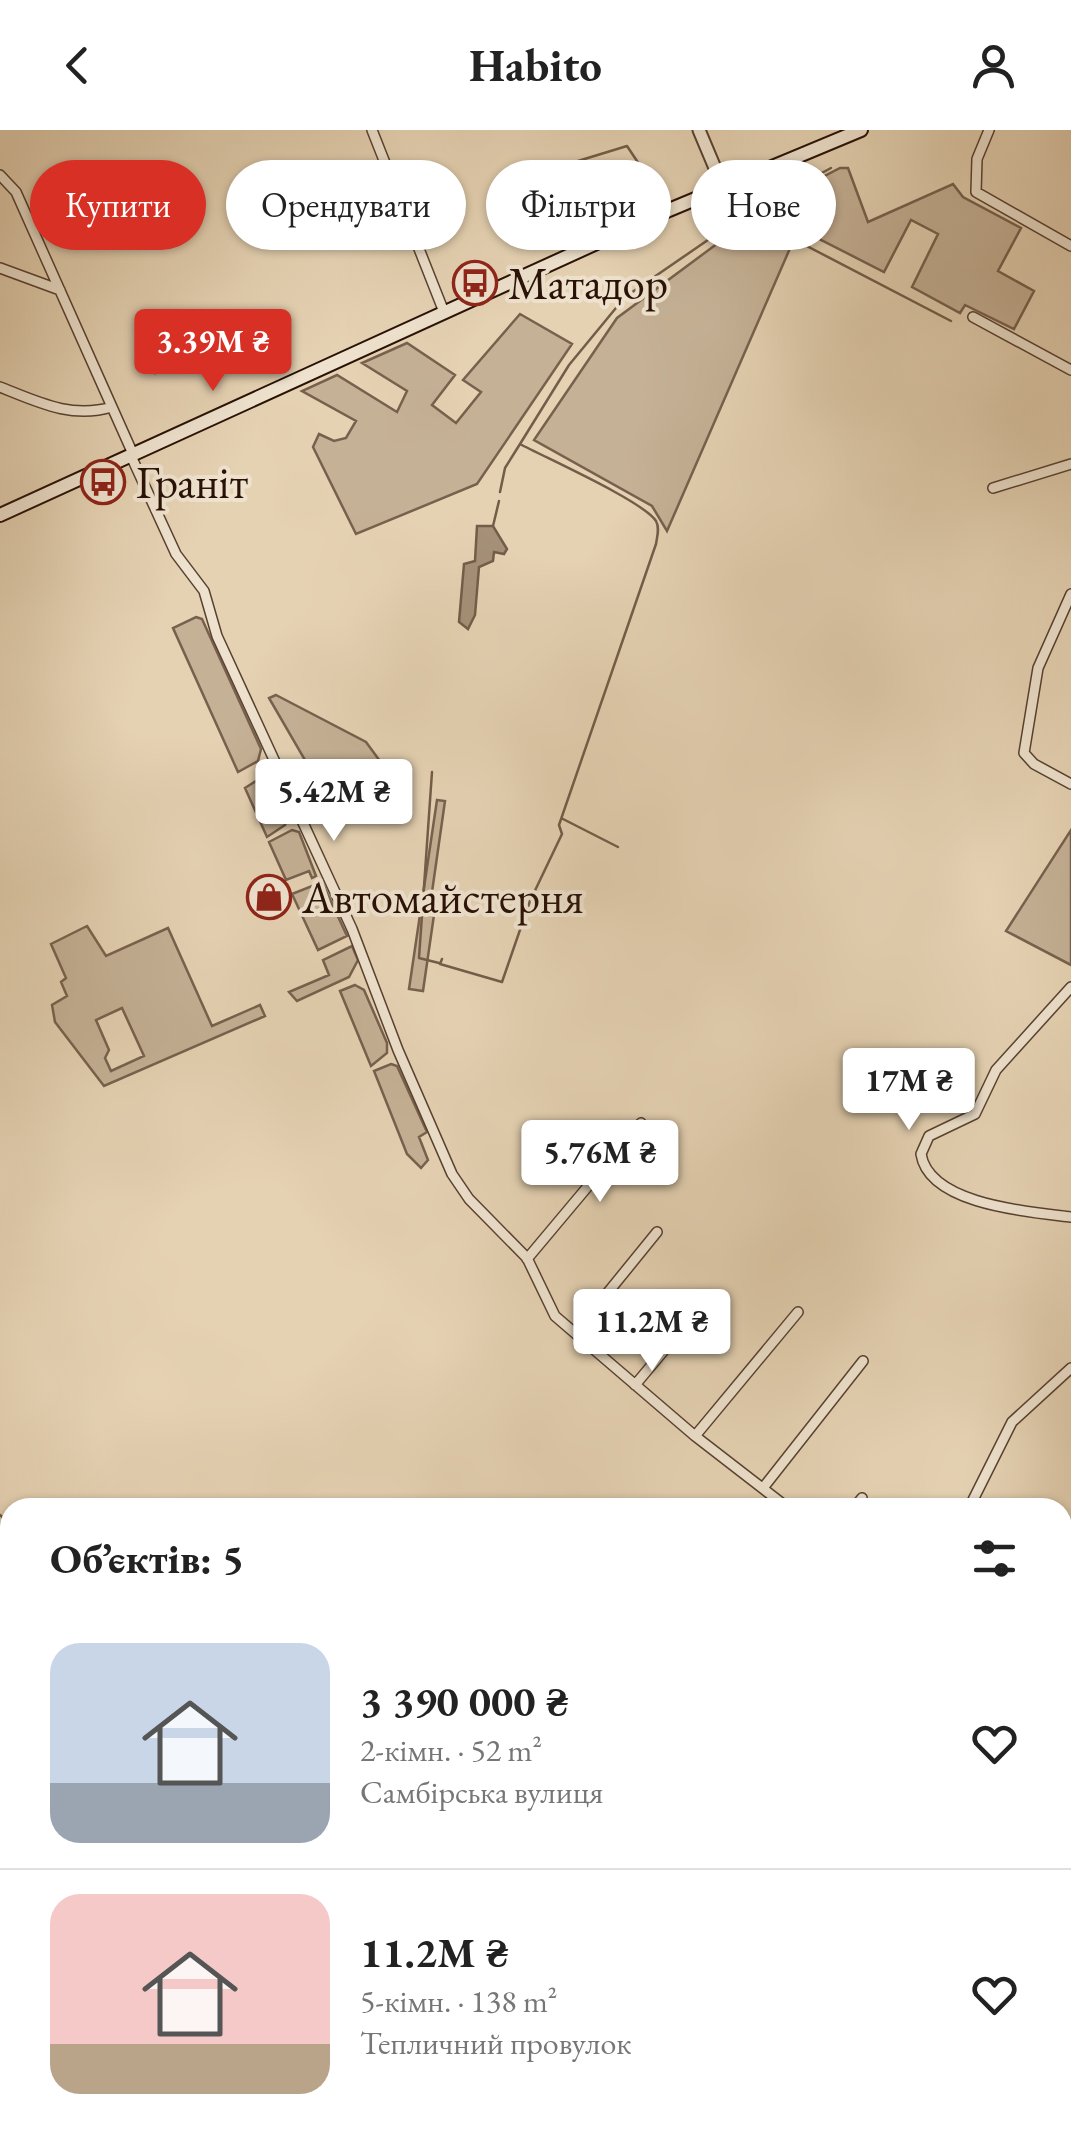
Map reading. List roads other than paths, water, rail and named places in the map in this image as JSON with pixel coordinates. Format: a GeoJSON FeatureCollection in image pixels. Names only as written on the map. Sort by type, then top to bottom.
{"type":"FeatureCollection","features":[{"type":"Feature","properties":{"kind":"main road"},"geometry":{"type":"LineString","coordinates":[[788,160],[860,130]]}},
{"type":"Feature","properties":{"kind":"main road"},"geometry":{"type":"LineString","coordinates":[[0,515],[691,201]]}},
{"type":"Feature","properties":{"kind":"street"},"geometry":{"type":"LineString","coordinates":[[372,130],[444,312]]}},
{"type":"Feature","properties":{"kind":"street"},"geometry":{"type":"LineString","coordinates":[[699,130],[712,160]]}},
{"type":"Feature","properties":{"kind":"street"},"geometry":{"type":"LineString","coordinates":[[989,130],[977,159],[974,187],[983,200],[1071,246]]}},
{"type":"Feature","properties":{"kind":"street"},"geometry":{"type":"LineString","coordinates":[[0,176],[16,192],[176,554],[204,591],[217,636],[352,928],[398,1050],[452,1174],[468,1199],[528,1259],[555,1316],[776,1498]]}},
{"type":"Feature","properties":{"kind":"street"},"geometry":{"type":"LineString","coordinates":[[0,268],[60,290]]}},
{"type":"Feature","properties":{"kind":"street"},"geometry":{"type":"LineString","coordinates":[[972,317],[1071,370]]}},
{"type":"Feature","properties":{"kind":"street"},"geometry":{"type":"LineString","coordinates":[[0,388],[69,412],[112,408]]}},
{"type":"Feature","properties":{"kind":"street"},"geometry":{"type":"LineString","coordinates":[[994,488],[1071,464]]}},
{"type":"Feature","properties":{"kind":"street"},"geometry":{"type":"LineString","coordinates":[[1071,594],[1035,680],[1035,706],[1024,753],[1034,764],[1071,784]]}},
{"type":"Feature","properties":{"kind":"street"},"geometry":{"type":"LineString","coordinates":[[1071,988],[996,1070],[974,1114],[929,1136],[921,1154],[929,1174],[973,1199],[1071,1217]]}},
{"type":"Feature","properties":{"kind":"street"},"geometry":{"type":"LineString","coordinates":[[528,1259],[641,1123]]}},
{"type":"Feature","properties":{"kind":"street"},"geometry":{"type":"LineString","coordinates":[[575,1333],[657,1232]]}},
{"type":"Feature","properties":{"kind":"street"},"geometry":{"type":"LineString","coordinates":[[696,1436],[798,1312]]}},
{"type":"Feature","properties":{"kind":"street"},"geometry":{"type":"LineString","coordinates":[[636,1385],[686,1323]]}},
{"type":"Feature","properties":{"kind":"street"},"geometry":{"type":"LineString","coordinates":[[763,1488],[863,1361]]}},
{"type":"Feature","properties":{"kind":"street"},"geometry":{"type":"LineString","coordinates":[[974,1498],[1012,1422],[1071,1368]]}},
{"type":"Feature","properties":{"kind":"waterway"},"geometry":{"type":"LineString","coordinates":[[581,160],[627,146],[636,160]]}},
{"type":"Feature","properties":{"kind":"waterway"},"geometry":{"type":"LineString","coordinates":[[442,959],[440,964],[502,982],[530,901],[562,834],[559,825],[656,544],[656,521],[633,502],[520,444],[569,365],[625,297],[693,250]]}},
{"type":"Feature","properties":{"kind":"waterway"},"geometry":{"type":"LineString","coordinates":[[814,250],[951,321]]}},
{"type":"Feature","properties":{"kind":"waterway"},"geometry":{"type":"LineString","coordinates":[[500,492],[505,468],[520,444]]}},
{"type":"Feature","properties":{"kind":"waterway"},"geometry":{"type":"LineString","coordinates":[[493,526],[499,501]]}},
{"type":"Feature","properties":{"kind":"waterway"},"geometry":{"type":"LineString","coordinates":[[432,772],[419,958],[439,963]]}},
{"type":"Feature","properties":{"kind":"waterway"},"geometry":{"type":"LineString","coordinates":[[563,819],[618,847]]}},
{"type":"Feature","properties":{"kind":"place","name":"Матадор"},"geometry":{"type":"Point","coordinates":[475,283]}},
{"type":"Feature","properties":{"kind":"place","name":"Граніт"},"geometry":{"type":"Point","coordinates":[103,482]}},
{"type":"Feature","properties":{"kind":"place","name":"Автомайстерня"},"geometry":{"type":"Point","coordinates":[269,897]}}]}
